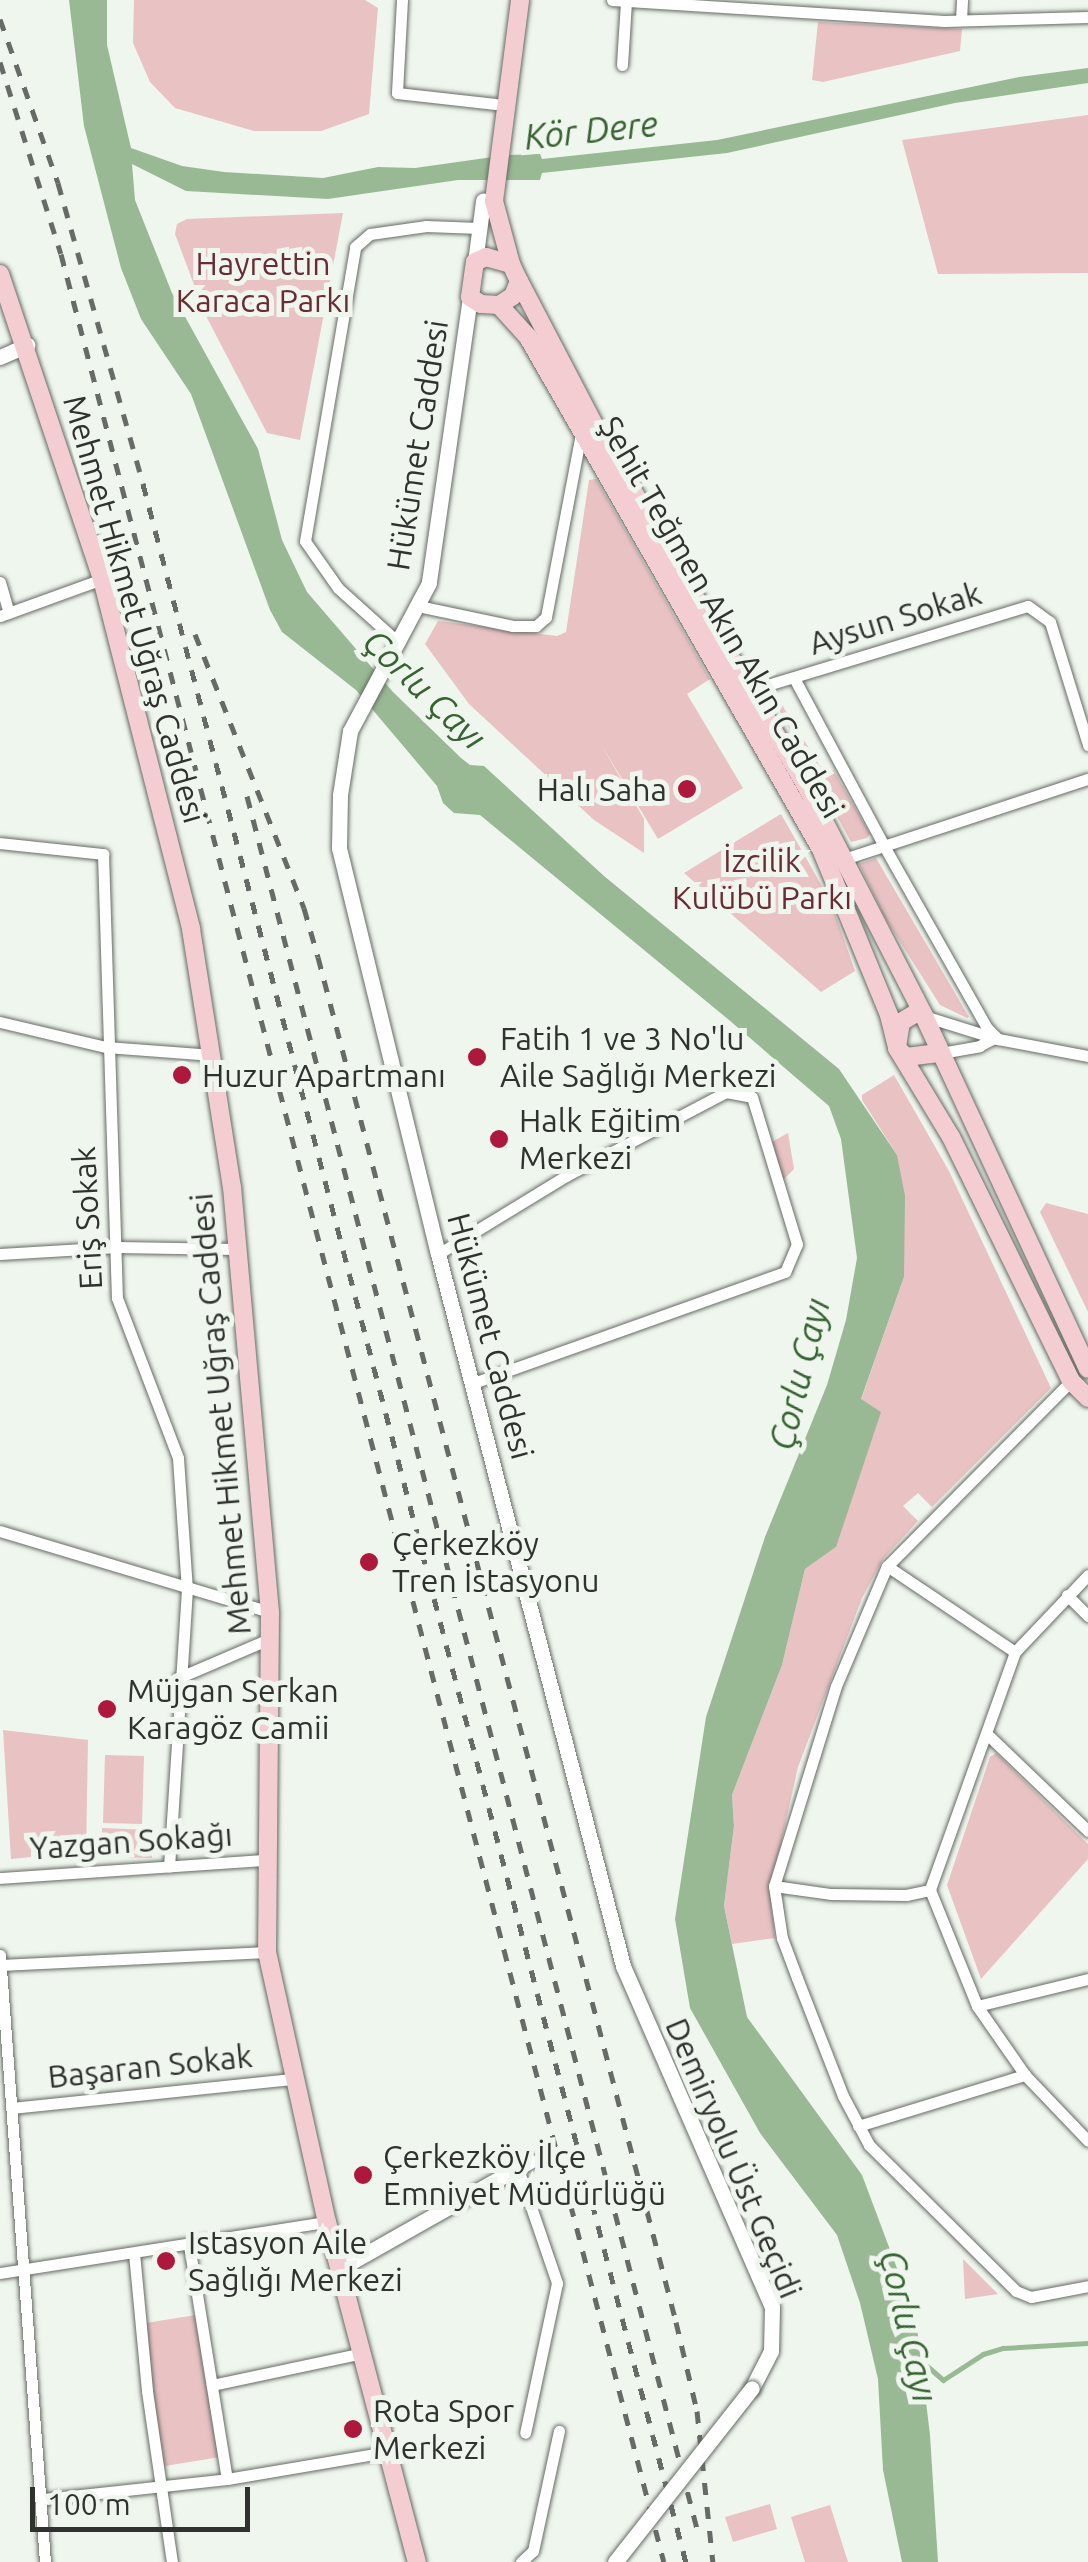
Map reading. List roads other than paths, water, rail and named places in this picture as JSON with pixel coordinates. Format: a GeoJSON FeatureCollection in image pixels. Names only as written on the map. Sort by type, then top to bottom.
{"type":"FeatureCollection","features":[{"type":"Feature","properties":{"kind":"main road"},"geometry":{"type":"LineString","coordinates":[[498,129],[496,104],[508,0]]}},
{"type":"Feature","properties":{"kind":"main road"},"geometry":{"type":"LineString","coordinates":[[488,201],[520,0]]}},
{"type":"Feature","properties":{"kind":"main road","name":"Şehit Teğmen Akın Akın Caddesi"},"geometry":{"type":"LineString","coordinates":[[488,201],[515,273],[596,428],[751,690],[844,859],[941,1052]]}},
{"type":"Feature","properties":{"kind":"main road"},"geometry":{"type":"LineString","coordinates":[[494,257],[515,273],[513,296],[495,305],[470,297],[475,262],[494,257]]}},
{"type":"Feature","properties":{"kind":"main road","name":"Mehmet Hikmet Uğraş Caddesi"},"geometry":{"type":"LineString","coordinates":[[0,274],[27,344],[102,579],[186,910],[213,1055],[236,1249],[270,1612],[266,1952],[327,2222],[417,2562]]}},
{"type":"Feature","properties":{"kind":"main road","name":"Şehit Teğmen Akın Akın Caddesi"},"geometry":{"type":"LineString","coordinates":[[495,305],[528,337],[821,850],[889,1015],[897,1048],[951,1137],[1072,1381],[1088,1398]]}},
{"type":"Feature","properties":{"kind":"main road"},"geometry":{"type":"LineString","coordinates":[[924,1016],[916,1013],[901,1022],[897,1048],[906,1056],[941,1052],[1083,1350],[1088,1369]]}},
{"type":"Feature","properties":{"kind":"street"},"geometry":{"type":"LineString","coordinates":[[402,0],[397,92],[496,104]]}},
{"type":"Feature","properties":{"kind":"street"},"geometry":{"type":"LineString","coordinates":[[612,0],[742,3],[961,20],[1088,17]]}},
{"type":"Feature","properties":{"kind":"street"},"geometry":{"type":"LineString","coordinates":[[961,20],[962,0]]}},
{"type":"Feature","properties":{"kind":"street"},"geometry":{"type":"LineString","coordinates":[[1050,0],[1051,18]]}},
{"type":"Feature","properties":{"kind":"street"},"geometry":{"type":"LineString","coordinates":[[622,65],[626,1]]}},
{"type":"Feature","properties":{"kind":"street"},"geometry":{"type":"LineString","coordinates":[[475,262],[479,228],[488,201]]}},
{"type":"Feature","properties":{"kind":"street"},"geometry":{"type":"LineString","coordinates":[[396,649],[338,588],[305,541],[355,247],[370,234],[426,226],[479,228]]}},
{"type":"Feature","properties":{"kind":"street","name":"Hükümet Caddesi"},"geometry":{"type":"LineString","coordinates":[[470,297],[429,583],[356,718],[340,794],[339,848],[438,1254],[623,1966]]}},
{"type":"Feature","properties":{"kind":"street"},"geometry":{"type":"LineString","coordinates":[[466,328],[495,305]]}},
{"type":"Feature","properties":{"kind":"street"},"geometry":{"type":"LineString","coordinates":[[0,357],[27,344]]}},
{"type":"Feature","properties":{"kind":"street"},"geometry":{"type":"LineString","coordinates":[[418,606],[512,626],[536,626],[546,617],[581,434]]}},
{"type":"Feature","properties":{"kind":"street"},"geometry":{"type":"LineString","coordinates":[[0,582],[4,614],[102,579]]}},
{"type":"Feature","properties":{"kind":"street","name":"Aysun Sokak"},"geometry":{"type":"LineString","coordinates":[[751,690],[1028,606],[1050,622],[1086,737]]}},
{"type":"Feature","properties":{"kind":"street"},"geometry":{"type":"LineString","coordinates":[[794,678],[884,846],[996,1039]]}},
{"type":"Feature","properties":{"kind":"street"},"geometry":{"type":"LineString","coordinates":[[844,859],[1088,779]]}},
{"type":"Feature","properties":{"kind":"street","name":"Eriş Sokak"},"geometry":{"type":"LineString","coordinates":[[0,843],[103,854],[106,1046],[117,1298],[178,1458],[187,1589],[178,1678],[170,1866]]}},
{"type":"Feature","properties":{"kind":"street"},"geometry":{"type":"LineString","coordinates":[[924,1016],[996,1039],[1088,1056]]}},
{"type":"Feature","properties":{"kind":"street"},"geometry":{"type":"LineString","coordinates":[[0,1022],[106,1046],[213,1055]]}},
{"type":"Feature","properties":{"kind":"street"},"geometry":{"type":"LineString","coordinates":[[941,1052],[996,1039]]}},
{"type":"Feature","properties":{"kind":"street"},"geometry":{"type":"LineString","coordinates":[[438,1254],[566,1176],[726,1092],[752,1097],[796,1244],[785,1272],[473,1383]]}},
{"type":"Feature","properties":{"kind":"street"},"geometry":{"type":"LineString","coordinates":[[0,1254],[116,1247],[236,1249]]}},
{"type":"Feature","properties":{"kind":"street"},"geometry":{"type":"LineString","coordinates":[[1072,1381],[887,1566],[836,1686],[774,1886],[782,1938],[868,2145],[1016,2291],[1031,2296],[1088,2286]]}},
{"type":"Feature","properties":{"kind":"street"},"geometry":{"type":"LineString","coordinates":[[0,1532],[270,1612]]}},
{"type":"Feature","properties":{"kind":"street"},"geometry":{"type":"LineString","coordinates":[[887,1566],[1015,1652]]}},
{"type":"Feature","properties":{"kind":"street"},"geometry":{"type":"LineString","coordinates":[[1088,1575],[1015,1652],[930,1890],[977,2006],[1025,2075],[1088,2141]]}},
{"type":"Feature","properties":{"kind":"street"},"geometry":{"type":"LineString","coordinates":[[1067,1595],[1088,1616]]}},
{"type":"Feature","properties":{"kind":"street"},"geometry":{"type":"LineString","coordinates":[[178,1678],[269,1639]]}},
{"type":"Feature","properties":{"kind":"street"},"geometry":{"type":"LineString","coordinates":[[987,1734],[1088,1831]]}},
{"type":"Feature","properties":{"kind":"street","name":"Yazgan Sokağı"},"geometry":{"type":"LineString","coordinates":[[0,1878],[265,1860]]}},
{"type":"Feature","properties":{"kind":"street"},"geometry":{"type":"LineString","coordinates":[[774,1886],[906,1896],[930,1890]]}},
{"type":"Feature","properties":{"kind":"street"},"geometry":{"type":"LineString","coordinates":[[1,1965],[266,1952]]}},
{"type":"Feature","properties":{"kind":"street"},"geometry":{"type":"LineString","coordinates":[[0,1956],[44,2499],[45,2562]]}},
{"type":"Feature","properties":{"kind":"street","name":"Demiryolu Üst Geçidi"},"geometry":{"type":"LineString","coordinates":[[615,2562],[752,2388],[763,2372],[773,2339],[768,2293],[623,1966]]}},
{"type":"Feature","properties":{"kind":"street"},"geometry":{"type":"LineString","coordinates":[[977,2006],[1088,1979]]}},
{"type":"Feature","properties":{"kind":"street"},"geometry":{"type":"LineString","coordinates":[[858,2126],[1025,2075]]}},
{"type":"Feature","properties":{"kind":"street","name":"Başaran Sokak"},"geometry":{"type":"LineString","coordinates":[[12,2108],[294,2079]]}},
{"type":"Feature","properties":{"kind":"street"},"geometry":{"type":"LineString","coordinates":[[339,2269],[524,2163],[557,2283],[525,2433]]}},
{"type":"Feature","properties":{"kind":"street"},"geometry":{"type":"LineString","coordinates":[[0,2273],[327,2222]]}},
{"type":"Feature","properties":{"kind":"street"},"geometry":{"type":"LineString","coordinates":[[189,2245],[227,2480]]}},
{"type":"Feature","properties":{"kind":"street"},"geometry":{"type":"LineString","coordinates":[[134,2253],[159,2485],[172,2562]]}},
{"type":"Feature","properties":{"kind":"street"},"geometry":{"type":"LineString","coordinates":[[212,2384],[362,2353]]}},
{"type":"Feature","properties":{"kind":"street"},"geometry":{"type":"LineString","coordinates":[[522,2562],[533,2551],[558,2431]]}},
{"type":"Feature","properties":{"kind":"street"},"geometry":{"type":"LineString","coordinates":[[44,2499],[227,2480],[386,2452]]}},
{"type":"Feature","properties":{"kind":"water","name":"Çorlu Çayı"},"geometry":{"type":"Polygon","coordinates":[[[69,0],[107,0],[107,45],[131,148],[182,166],[224,172],[323,178],[378,167],[415,168],[507,155],[540,154],[542,159],[717,140],[1019,77],[1088,68],[1088,83],[955,103],[727,153],[542,173],[540,180],[458,180],[328,199],[186,191],[132,164],[135,200],[172,293],[258,449],[282,540],[307,592],[393,692],[461,758],[470,765],[484,766],[604,876],[839,1069],[897,1155],[905,1196],[904,1277],[861,1399],[881,1412],[836,1547],[805,1569],[782,1665],[732,1795],[734,1826],[724,1906],[747,2017],[862,2175],[916,2319],[930,2435],[938,2562],[902,2562],[883,2470],[878,2379],[860,2303],[837,2235],[760,2133],[690,2008],[675,1919],[706,1717],[765,1537],[827,1385],[846,1320],[857,1258],[841,1139],[829,1106],[729,1020],[480,815],[454,813],[443,803],[437,786],[356,690],[282,632],[270,610],[191,394],[141,319],[121,268],[84,126],[69,0]]]}},
{"type":"Feature","properties":{"kind":"waterway","name":"Çorlu Çayı"},"geometry":{"type":"LineString","coordinates":[[919,2359],[943,2380],[983,2354],[1003,2348],[1088,2343]]}},
{"type":"Feature","properties":{"kind":"railway"},"geometry":{"type":"LineString","coordinates":[[0,19],[58,183],[143,484],[686,2562]]}},
{"type":"Feature","properties":{"kind":"railway"},"geometry":{"type":"LineString","coordinates":[[0,62],[61,254],[664,2562]]}},
{"type":"Feature","properties":{"kind":"railway"},"geometry":{"type":"LineString","coordinates":[[195,634],[304,908],[318,957],[676,2322],[697,2411],[713,2562]]}},
{"type":"Feature","properties":{"kind":"railway"},"geometry":{"type":"LineString","coordinates":[[247,796],[698,2533]]}},
{"type":"Feature","properties":{"kind":"place","name":"Halı Saha"},"geometry":{"type":"Point","coordinates":[687,789]}},
{"type":"Feature","properties":{"kind":"place","name":"Fatih 1 ve 3 No'lu Aile Sağlığı Merkezi"},"geometry":{"type":"Point","coordinates":[477,1057]}},
{"type":"Feature","properties":{"kind":"place","name":"Huzur Apartmanı"},"geometry":{"type":"Point","coordinates":[182,1075]}},
{"type":"Feature","properties":{"kind":"place","name":"Halk Eğitim Merkezi"},"geometry":{"type":"Point","coordinates":[499,1139]}},
{"type":"Feature","properties":{"kind":"place","name":"Çerkezköy Tren İstasyonu"},"geometry":{"type":"Point","coordinates":[369,1562]}},
{"type":"Feature","properties":{"kind":"place","name":"Müjgan Serkan Karagöz Camii"},"geometry":{"type":"Point","coordinates":[107,1709]}},
{"type":"Feature","properties":{"kind":"place","name":"Çerkezköy İlçe Emniyet Müdürlüğü"},"geometry":{"type":"Point","coordinates":[363,2175]}},
{"type":"Feature","properties":{"kind":"place","name":"Istasyon Aile Sağlığı Merkezi"},"geometry":{"type":"Point","coordinates":[166,2261]}},
{"type":"Feature","properties":{"kind":"place","name":"Rota Spor Merkezi"},"geometry":{"type":"Point","coordinates":[353,2429]}},
{"type":"Feature","properties":{"kind":"water label","name":"Kör Dere"},"geometry":{"type":"Point","coordinates":[591,130]}},
{"type":"Feature","properties":{"kind":"park label","name":"Hayrettin Karaca Parkı"},"geometry":{"type":"Point","coordinates":[263,282]}},
{"type":"Feature","properties":{"kind":"park label","name":"İzcilik Kulübü Parkı"},"geometry":{"type":"Point","coordinates":[762,880]}}]}
